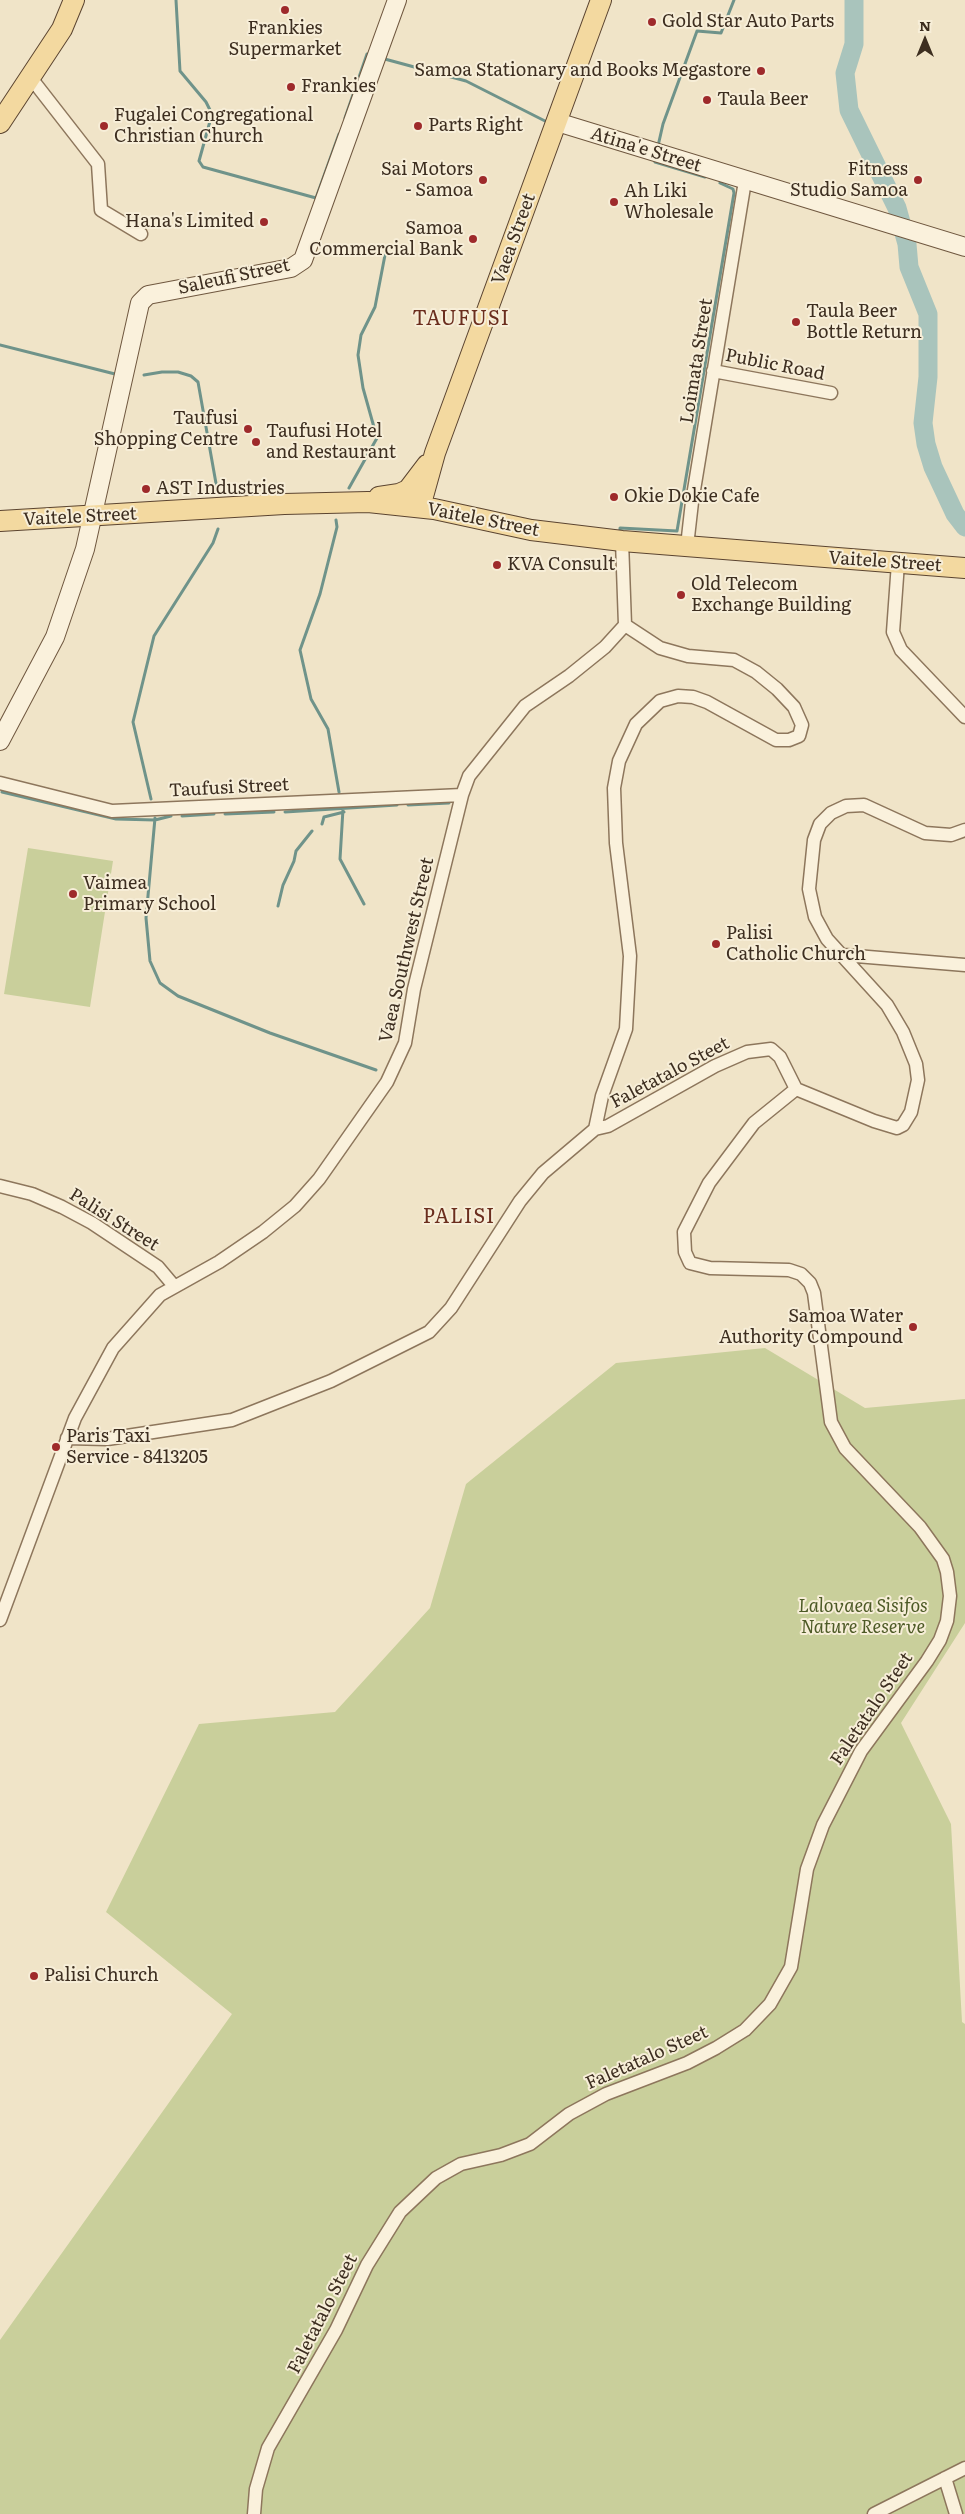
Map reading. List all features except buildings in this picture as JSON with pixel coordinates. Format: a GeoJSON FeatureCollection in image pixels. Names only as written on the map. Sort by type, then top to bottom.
{"type":"FeatureCollection","features":[{"type":"Feature","properties":{"kind":"main road"},"geometry":{"type":"LineString","coordinates":[[1,120],[31,78],[62,29],[74,0]]}},
{"type":"Feature","properties":{"kind":"main road","name":"Saleufi Street"},"geometry":{"type":"LineString","coordinates":[[0,740],[56,636],[94,516],[140,303],[148,295],[291,268],[303,260],[397,0]]}},
{"type":"Feature","properties":{"kind":"main road","name":"Vaea Street"},"geometry":{"type":"LineString","coordinates":[[420,507],[435,453],[601,0]]}},
{"type":"Feature","properties":{"kind":"main road","name":"Atina'e Street"},"geometry":{"type":"LineString","coordinates":[[557,122],[744,181],[964,246]]}},
{"type":"Feature","properties":{"kind":"main road"},"geometry":{"type":"LineString","coordinates":[[320,502],[398,494],[416,482],[435,453]]}},
{"type":"Feature","properties":{"kind":"main road"},"geometry":{"type":"LineString","coordinates":[[435,453],[434,488],[438,496],[442,502],[467,516]]}},
{"type":"Feature","properties":{"kind":"main road","name":"Vaitele Street"},"geometry":{"type":"LineString","coordinates":[[0,521],[320,502],[391,504],[420,507],[531,530],[622,541],[964,568]]}},
{"type":"Feature","properties":{"kind":"street"},"geometry":{"type":"LineString","coordinates":[[31,78],[98,164],[101,210],[141,234]]}},
{"type":"Feature","properties":{"kind":"street","name":"Loimata Street"},"geometry":{"type":"LineString","coordinates":[[687,546],[692,502],[744,181]]}},
{"type":"Feature","properties":{"kind":"street","name":"Public Road"},"geometry":{"type":"LineString","coordinates":[[713,371],[831,393]]}},
{"type":"Feature","properties":{"kind":"street"},"geometry":{"type":"LineString","coordinates":[[595,1129],[602,1096],[626,1028],[630,956],[616,843],[614,788],[619,761],[636,724],[660,700],[678,696],[693,697],[707,702],[776,740],[789,740],[799,736],[802,725],[794,707],[777,688],[756,672],[734,660],[688,656],[660,648],[625,625],[622,541]]}},
{"type":"Feature","properties":{"kind":"street"},"geometry":{"type":"LineString","coordinates":[[898,563],[893,632],[901,650],[965,717]]}},
{"type":"Feature","properties":{"kind":"street","name":"Vaea Southwest Street"},"geometry":{"type":"LineString","coordinates":[[0,1620],[67,1438],[94,1380],[113,1348],[160,1295],[219,1262],[263,1232],[295,1206],[319,1178],[387,1082],[405,1043],[414,989],[462,795],[469,776],[525,706],[569,676],[605,648],[625,625]]}},
{"type":"Feature","properties":{"kind":"street","name":"Taufusi Street"},"geometry":{"type":"LineString","coordinates":[[0,783],[112,811],[462,795]]}},
{"type":"Feature","properties":{"kind":"street"},"geometry":{"type":"LineString","coordinates":[[796,1089],[896,1128],[904,1125],[912,1112],[915,1100],[917,1072],[903,1032],[887,1004],[828,939],[815,917],[809,889],[814,840],[820,824],[831,813],[846,806],[864,805],[925,833],[951,834],[965,830]]}},
{"type":"Feature","properties":{"kind":"street"},"geometry":{"type":"LineString","coordinates":[[844,955],[965,965]]}},
{"type":"Feature","properties":{"kind":"street","name":"Faletatalo Steet"},"geometry":{"type":"LineString","coordinates":[[67,1438],[107,1439],[232,1420],[331,1381],[429,1332],[451,1308],[515,1209],[543,1173],[595,1129],[608,1126],[715,1066],[759,1049],[771,1049],[780,1057],[796,1089],[754,1123],[709,1183],[684,1232],[685,1252],[690,1263],[710,1268],[789,1270],[801,1274],[810,1283],[814,1293],[831,1422],[845,1448],[920,1527],[943,1559],[947,1572],[950,1596],[947,1621],[940,1640],[927,1661],[861,1751],[827,1818],[807,1869],[791,1967],[770,2004],[745,2030],[716,2048],[687,2063],[606,2094],[569,2114],[530,2144],[500,2155],[461,2164],[436,2178],[400,2212],[367,2265],[336,2330],[268,2448],[256,2489],[254,2514]]}},
{"type":"Feature","properties":{"kind":"street","name":"Palisi Street"},"geometry":{"type":"LineString","coordinates":[[0,1186],[40,1197],[92,1222],[158,1267],[174,1286]]}},
{"type":"Feature","properties":{"kind":"street"},"geometry":{"type":"LineString","coordinates":[[874,2514],[965,2468]]}},
{"type":"Feature","properties":{"kind":"street"},"geometry":{"type":"LineString","coordinates":[[945,2478],[956,2514]]}},
{"type":"Feature","properties":{"kind":"green space"},"geometry":{"type":"Polygon","coordinates":[[[28,848],[113,861],[90,1007],[4,994],[28,848]]]}},
{"type":"Feature","properties":{"kind":"green space","name":"Lalovaea Sisifos Nature Reserve"},"geometry":{"type":"Polygon","coordinates":[[[765,1348],[865,1408],[965,1399],[965,1623],[901,1723],[951,1824],[962,2022],[965,2024],[965,2514],[0,2514],[0,2340],[232,2014],[106,1912],[199,1724],[335,1712],[430,1608],[466,1484],[616,1363],[765,1348]]]}},
{"type":"Feature","properties":{"kind":"waterway"},"geometry":{"type":"LineString","coordinates":[[176,0],[180,71],[206,102],[212,114],[199,161],[203,167],[316,198],[339,134]]}},
{"type":"Feature","properties":{"kind":"waterway"},"geometry":{"type":"LineString","coordinates":[[658,146],[663,124],[697,31],[721,33],[734,0]]}},
{"type":"Feature","properties":{"kind":"waterway"},"geometry":{"type":"LineString","coordinates":[[854,0],[854,44],[845,73],[849,110],[897,208],[907,244],[909,267],[928,314],[928,377],[923,423],[926,444],[933,467],[955,514],[965,527]]}},
{"type":"Feature","properties":{"kind":"waterway"},"geometry":{"type":"LineString","coordinates":[[345,118],[367,54]]}},
{"type":"Feature","properties":{"kind":"waterway"},"geometry":{"type":"LineString","coordinates":[[381,58],[466,81],[545,121]]}},
{"type":"Feature","properties":{"kind":"waterway"},"geometry":{"type":"LineString","coordinates":[[656,157],[655,162],[705,177]]}},
{"type":"Feature","properties":{"kind":"waterway"},"geometry":{"type":"LineString","coordinates":[[620,534],[620,528],[677,531],[734,193],[733,189],[720,183]]}},
{"type":"Feature","properties":{"kind":"waterway"},"geometry":{"type":"LineString","coordinates":[[349,488],[377,438],[363,388],[358,355],[361,335],[375,307],[385,255]]}},
{"type":"Feature","properties":{"kind":"waterway"},"geometry":{"type":"LineString","coordinates":[[0,345],[115,374]]}},
{"type":"Feature","properties":{"kind":"waterway"},"geometry":{"type":"LineString","coordinates":[[144,375],[178,372],[191,376],[198,382],[217,489]]}},
{"type":"Feature","properties":{"kind":"waterway"},"geometry":{"type":"LineString","coordinates":[[336,520],[337,527],[320,594],[300,650],[311,699],[328,729],[339,792]]}},
{"type":"Feature","properties":{"kind":"waterway"},"geometry":{"type":"LineString","coordinates":[[151,799],[133,722],[154,636],[213,543],[218,529]]}},
{"type":"Feature","properties":{"kind":"waterway"},"geometry":{"type":"LineString","coordinates":[[2,792],[116,819],[155,820],[171,816]]}},
{"type":"Feature","properties":{"kind":"waterway"},"geometry":{"type":"LineString","coordinates":[[408,805],[449,803]]}},
{"type":"Feature","properties":{"kind":"waterway"},"geometry":{"type":"LineString","coordinates":[[285,812],[397,805]]}},
{"type":"Feature","properties":{"kind":"waterway"},"geometry":{"type":"LineString","coordinates":[[343,809],[340,859],[364,904]]}},
{"type":"Feature","properties":{"kind":"waterway"},"geometry":{"type":"LineString","coordinates":[[225,814],[274,812]]}},
{"type":"Feature","properties":{"kind":"waterway"},"geometry":{"type":"LineString","coordinates":[[322,824],[324,817],[344,812]]}},
{"type":"Feature","properties":{"kind":"waterway"},"geometry":{"type":"LineString","coordinates":[[182,816],[214,814]]}},
{"type":"Feature","properties":{"kind":"waterway"},"geometry":{"type":"LineString","coordinates":[[155,818],[146,918],[150,961],[160,983],[178,996],[270,1033],[376,1070]]}},
{"type":"Feature","properties":{"kind":"waterway"},"geometry":{"type":"LineString","coordinates":[[278,906],[283,885],[294,861],[296,851],[312,831]]}},
{"type":"Feature","properties":{"kind":"place","name":"Frankies Supermarket"},"geometry":{"type":"Point","coordinates":[285,10]}},
{"type":"Feature","properties":{"kind":"place","name":"Gold Star Auto Parts"},"geometry":{"type":"Point","coordinates":[652,22]}},
{"type":"Feature","properties":{"kind":"place","name":"Samoa Stationary and Books Megastore"},"geometry":{"type":"Point","coordinates":[761,71]}},
{"type":"Feature","properties":{"kind":"place","name":"Frankies"},"geometry":{"type":"Point","coordinates":[291,87]}},
{"type":"Feature","properties":{"kind":"place","name":"Taula Beer"},"geometry":{"type":"Point","coordinates":[707,100]}},
{"type":"Feature","properties":{"kind":"place","name":"Fugalei Congregational Christian Church"},"geometry":{"type":"Point","coordinates":[104,126]}},
{"type":"Feature","properties":{"kind":"place","name":"Parts Right"},"geometry":{"type":"Point","coordinates":[418,126]}},
{"type":"Feature","properties":{"kind":"place","name":"Sai Motors - Samoa"},"geometry":{"type":"Point","coordinates":[483,180]}},
{"type":"Feature","properties":{"kind":"place","name":"Fitness Studio Samoa"},"geometry":{"type":"Point","coordinates":[918,180]}},
{"type":"Feature","properties":{"kind":"place","name":"Ah Liki Wholesale"},"geometry":{"type":"Point","coordinates":[614,202]}},
{"type":"Feature","properties":{"kind":"place","name":"Hana's Limited"},"geometry":{"type":"Point","coordinates":[264,222]}},
{"type":"Feature","properties":{"kind":"place","name":"Samoa Commercial Bank"},"geometry":{"type":"Point","coordinates":[473,239]}},
{"type":"Feature","properties":{"kind":"place","name":"Taula Beer Bottle Return"},"geometry":{"type":"Point","coordinates":[796,322]}},
{"type":"Feature","properties":{"kind":"place","name":"Taufusi Shopping Centre"},"geometry":{"type":"Point","coordinates":[248,429]}},
{"type":"Feature","properties":{"kind":"place","name":"Taufusi Hotel and Restaurant"},"geometry":{"type":"Point","coordinates":[256,442]}},
{"type":"Feature","properties":{"kind":"place","name":"AST Industries"},"geometry":{"type":"Point","coordinates":[146,489]}},
{"type":"Feature","properties":{"kind":"place","name":"Okie Dokie Cafe"},"geometry":{"type":"Point","coordinates":[614,497]}},
{"type":"Feature","properties":{"kind":"place","name":"KVA Consult"},"geometry":{"type":"Point","coordinates":[497,565]}},
{"type":"Feature","properties":{"kind":"place","name":"Old Telecom Exchange Building"},"geometry":{"type":"Point","coordinates":[681,595]}},
{"type":"Feature","properties":{"kind":"place","name":"Vaimea Primary School"},"geometry":{"type":"Point","coordinates":[73,894]}},
{"type":"Feature","properties":{"kind":"place","name":"Palisi Catholic Church"},"geometry":{"type":"Point","coordinates":[716,944]}},
{"type":"Feature","properties":{"kind":"place","name":"Samoa Water Authority Compound"},"geometry":{"type":"Point","coordinates":[913,1327]}},
{"type":"Feature","properties":{"kind":"place","name":"Paris Taxi Service - 8413205"},"geometry":{"type":"Point","coordinates":[56,1447]}},
{"type":"Feature","properties":{"kind":"place","name":"Palisi Church"},"geometry":{"type":"Point","coordinates":[34,1976]}},
{"type":"Feature","properties":{"kind":"district","name":"TAUFUSI"},"geometry":{"type":"Point","coordinates":[461,319]}},
{"type":"Feature","properties":{"kind":"district","name":"PALISI"},"geometry":{"type":"Point","coordinates":[459,1217]}}]}
